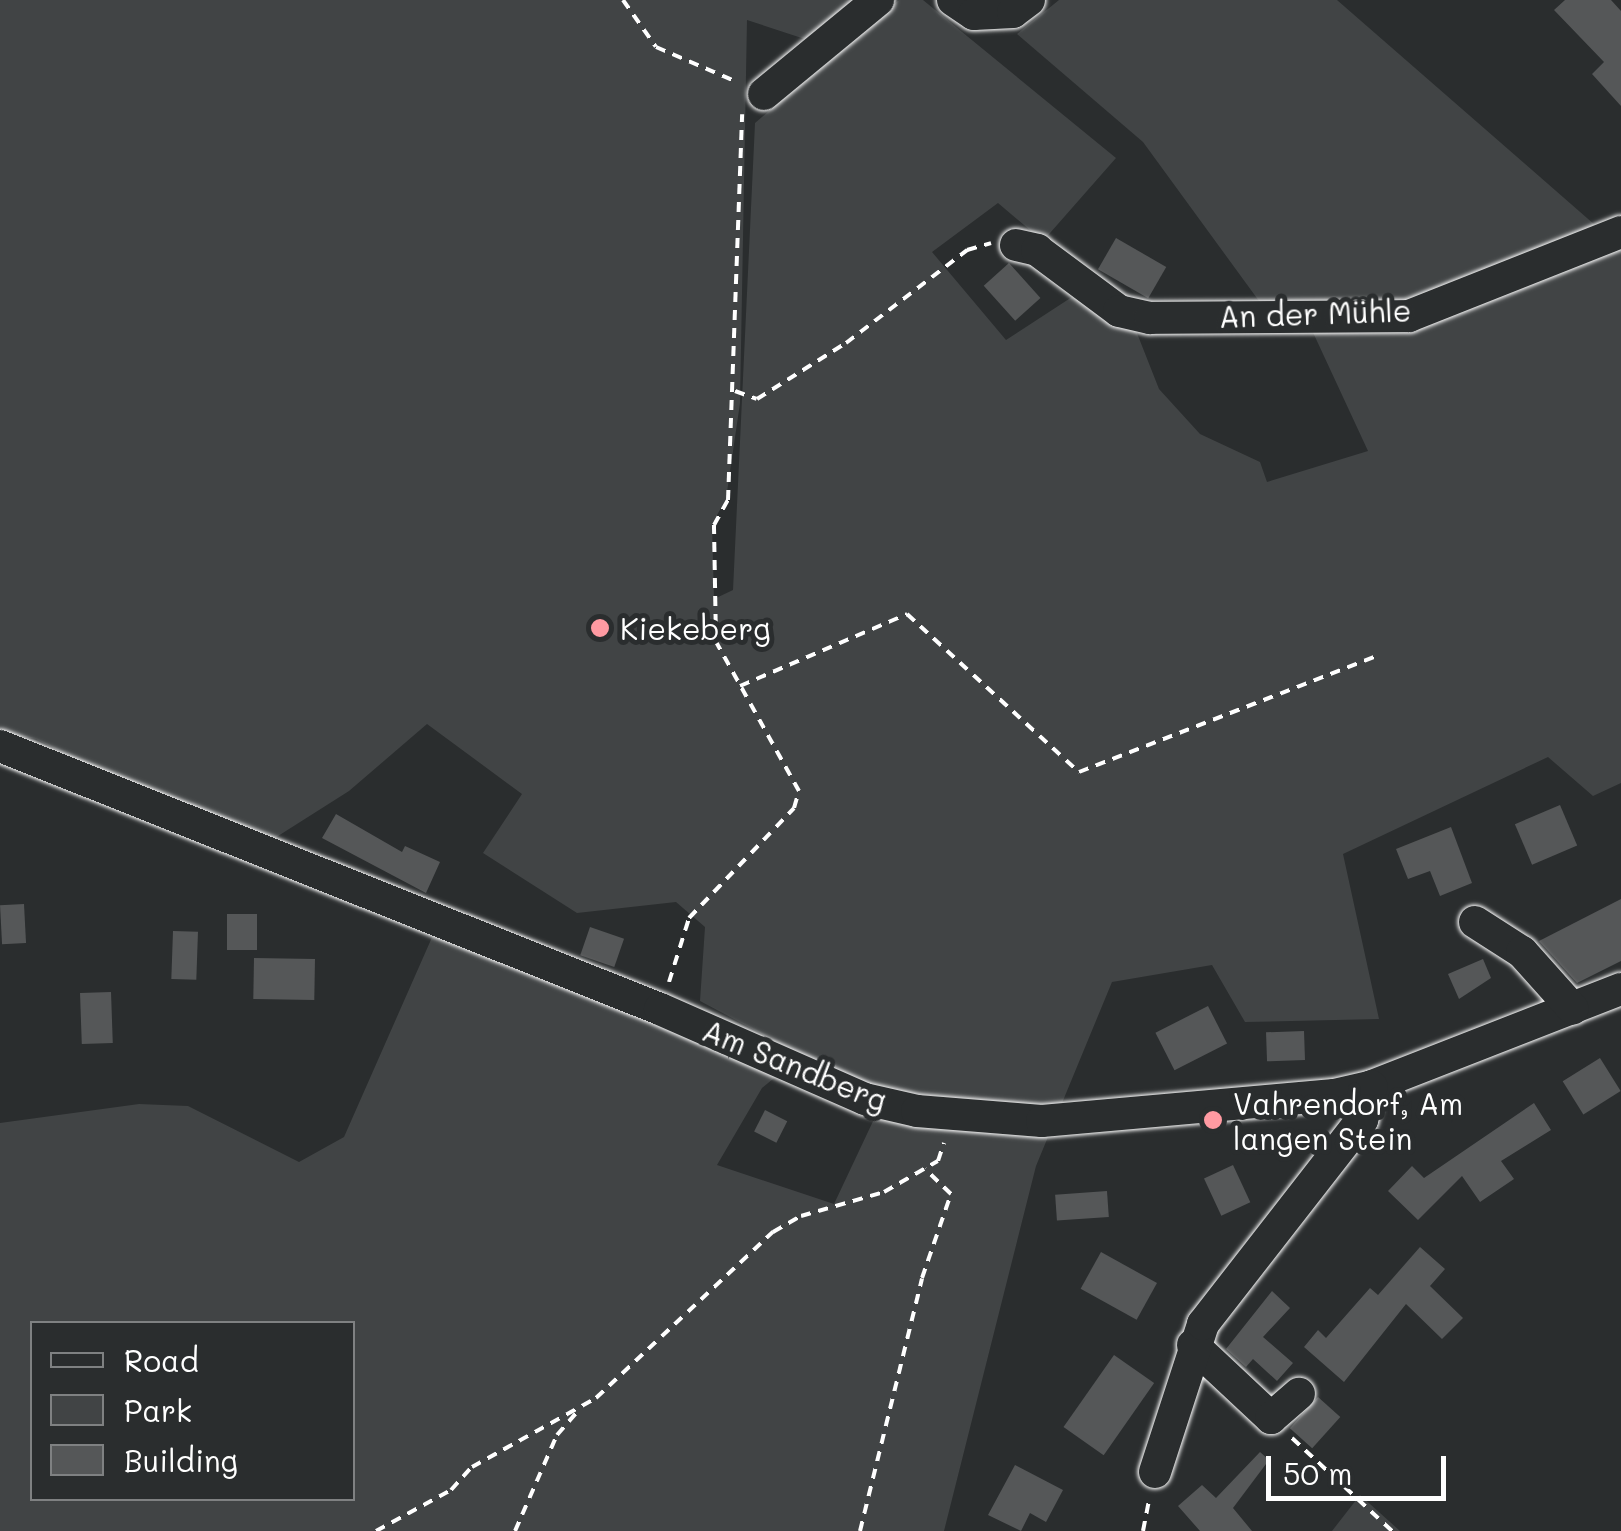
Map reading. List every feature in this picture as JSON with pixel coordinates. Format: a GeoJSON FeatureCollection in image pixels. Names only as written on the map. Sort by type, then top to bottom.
{"type":"FeatureCollection","features":[{"type":"Feature","properties":{"kind":"street"},"geometry":{"type":"LineString","coordinates":[[750,94],[878,0]]}},
{"type":"Feature","properties":{"kind":"street"},"geometry":{"type":"LineString","coordinates":[[953,0],[974,14],[1014,12],[1029,0]]}},
{"type":"Feature","properties":{"kind":"street","name":"An der Mühle"},"geometry":{"type":"LineString","coordinates":[[1016,245],[1036,250],[1119,311],[1150,318],[1408,316],[1621,232]]}},
{"type":"Feature","properties":{"kind":"street","name":"Am Sandberg"},"geometry":{"type":"LineString","coordinates":[[0,746],[660,1009],[865,1098],[934,1113],[1042,1121],[1282,1103],[1372,1086],[1621,988]]}},
{"type":"Feature","properties":{"kind":"street"},"geometry":{"type":"LineString","coordinates":[[1476,922],[1522,952],[1573,1009]]}},
{"type":"Feature","properties":{"kind":"street"},"geometry":{"type":"LineString","coordinates":[[1156,1472],[1193,1345],[1362,1120],[1372,1086]]}},
{"type":"Feature","properties":{"kind":"street"},"geometry":{"type":"LineString","coordinates":[[1193,1345],[1270,1418],[1299,1394]]}},
{"type":"Feature","properties":{"kind":"path"},"geometry":{"type":"LineString","coordinates":[[623,0],[656,47],[750,94],[728,500],[714,525],[714,627],[716,642],[799,790],[794,808],[689,918],[660,1009]]}},
{"type":"Feature","properties":{"kind":"path"},"geometry":{"type":"LineString","coordinates":[[735,391],[758,398],[846,343],[966,250],[997,241],[1016,245]]}},
{"type":"Feature","properties":{"kind":"path"},"geometry":{"type":"LineString","coordinates":[[740,686],[906,614],[1079,772],[1376,656]]}},
{"type":"Feature","properties":{"kind":"path"},"geometry":{"type":"LineString","coordinates":[[515,1531],[558,1435],[580,1408],[772,1232],[802,1216],[884,1192],[924,1168],[951,1194],[922,1278],[860,1531]]}},
{"type":"Feature","properties":{"kind":"path"},"geometry":{"type":"LineString","coordinates":[[376,1531],[451,1490],[472,1467],[580,1408]]}},
{"type":"Feature","properties":{"kind":"path"},"geometry":{"type":"LineString","coordinates":[[1270,1418],[1392,1531]]}},
{"type":"Feature","properties":{"kind":"green space"},"geometry":{"type":"Polygon","coordinates":[[[0,0],[868,0],[820,44],[747,20],[740,403],[726,499],[712,524],[714,599],[733,590],[755,123],[899,0],[923,0],[1116,158],[1043,241],[998,203],[932,252],[1006,340],[1072,297],[1133,323],[1159,389],[1200,434],[1260,462],[1267,482],[1368,451],[1310,326],[1621,248],[1621,783],[1593,796],[1548,757],[1343,854],[1379,1019],[1245,1022],[1212,965],[1112,982],[1036,1166],[944,1531],[0,1531],[0,1123],[139,1104],[188,1106],[299,1162],[344,1137],[437,926],[784,1070],[762,1088],[717,1165],[834,1204],[875,1117],[1027,1107],[862,1087],[700,1001],[705,927],[676,902],[577,913],[483,853],[522,794],[427,724],[349,791],[267,843],[204,824],[36,739],[0,732],[0,0]]]}},
{"type":"Feature","properties":{"kind":"green space"},"geometry":{"type":"Polygon","coordinates":[[[1059,0],[1337,0],[1595,225],[1402,304],[1259,301],[1143,142],[1017,34],[1059,0]]]}},
{"type":"Feature","properties":{"kind":"green space"},"geometry":{"type":"Polygon","coordinates":[[[1360,1495],[1400,1531],[1332,1531],[1360,1495]]]}},
{"type":"Feature","properties":{"kind":"building"},"geometry":{"type":"Polygon","coordinates":[[[1565,0],[1611,0],[1621,11],[1621,106],[1592,74],[1604,62],[1554,10],[1565,0]]]}},
{"type":"Feature","properties":{"kind":"building"},"geometry":{"type":"Polygon","coordinates":[[[1116,238],[1166,267],[1148,298],[1098,269],[1116,238]]]}},
{"type":"Feature","properties":{"kind":"building"},"geometry":{"type":"Polygon","coordinates":[[[1009,263],[1040,298],[1015,321],[984,286],[1009,263]]]}},
{"type":"Feature","properties":{"kind":"building"},"geometry":{"type":"Polygon","coordinates":[[[1560,805],[1577,846],[1532,865],[1515,824],[1560,805]]]}},
{"type":"Feature","properties":{"kind":"building"},"geometry":{"type":"Polygon","coordinates":[[[336,814],[402,852],[405,846],[440,862],[426,893],[322,838],[336,814]]]}},
{"type":"Feature","properties":{"kind":"building"},"geometry":{"type":"Polygon","coordinates":[[[1451,827],[1472,883],[1440,896],[1430,871],[1408,879],[1396,849],[1451,827]]]}},
{"type":"Feature","properties":{"kind":"building"},"geometry":{"type":"Polygon","coordinates":[[[1621,899],[1621,961],[1577,983],[1539,941],[1621,899]]]}},
{"type":"Feature","properties":{"kind":"building"},"geometry":{"type":"Polygon","coordinates":[[[24,904],[26,943],[2,944],[0,905],[24,904]]]}},
{"type":"Feature","properties":{"kind":"building"},"geometry":{"type":"Polygon","coordinates":[[[227,914],[257,914],[257,950],[227,950],[227,914]]]}},
{"type":"Feature","properties":{"kind":"building"},"geometry":{"type":"Polygon","coordinates":[[[590,927],[624,939],[614,967],[580,955],[590,927]]]}},
{"type":"Feature","properties":{"kind":"building"},"geometry":{"type":"Polygon","coordinates":[[[173,931],[198,932],[196,980],[171,979],[173,931]]]}},
{"type":"Feature","properties":{"kind":"building"},"geometry":{"type":"Polygon","coordinates":[[[254,958],[315,959],[314,1000],[253,999],[254,958]]]}},
{"type":"Feature","properties":{"kind":"building"},"geometry":{"type":"Polygon","coordinates":[[[1483,959],[1491,978],[1459,999],[1448,974],[1483,959]]]}},
{"type":"Feature","properties":{"kind":"building"},"geometry":{"type":"Polygon","coordinates":[[[111,992],[113,1043],[82,1044],[80,993],[111,992]]]}},
{"type":"Feature","properties":{"kind":"building"},"geometry":{"type":"Polygon","coordinates":[[[1208,1006],[1227,1043],[1174,1070],[1155,1033],[1208,1006]]]}},
{"type":"Feature","properties":{"kind":"building"},"geometry":{"type":"Polygon","coordinates":[[[1304,1031],[1305,1060],[1267,1061],[1266,1032],[1304,1031]]]}},
{"type":"Feature","properties":{"kind":"building"},"geometry":{"type":"Polygon","coordinates":[[[1600,1058],[1621,1091],[1583,1114],[1563,1081],[1600,1058]]]}},
{"type":"Feature","properties":{"kind":"building"},"geometry":{"type":"Polygon","coordinates":[[[1534,1103],[1551,1130],[1501,1161],[1514,1179],[1480,1202],[1462,1176],[1418,1220],[1388,1191],[1412,1166],[1424,1178],[1534,1103]]]}},
{"type":"Feature","properties":{"kind":"building"},"geometry":{"type":"Polygon","coordinates":[[[765,1110],[787,1121],[776,1143],[754,1131],[765,1110]]]}},
{"type":"Feature","properties":{"kind":"building"},"geometry":{"type":"Polygon","coordinates":[[[1233,1165],[1250,1202],[1221,1216],[1204,1179],[1233,1165]]]}},
{"type":"Feature","properties":{"kind":"building"},"geometry":{"type":"Polygon","coordinates":[[[1107,1191],[1109,1217],[1057,1221],[1055,1195],[1107,1191]]]}},
{"type":"Feature","properties":{"kind":"building"},"geometry":{"type":"Polygon","coordinates":[[[1420,1247],[1445,1269],[1430,1286],[1463,1318],[1442,1339],[1406,1304],[1344,1382],[1304,1347],[1318,1330],[1326,1338],[1370,1288],[1378,1295],[1420,1247]]]}},
{"type":"Feature","properties":{"kind":"building"},"geometry":{"type":"Polygon","coordinates":[[[1101,1252],[1157,1283],[1137,1320],[1081,1289],[1101,1252]]]}},
{"type":"Feature","properties":{"kind":"building"},"geometry":{"type":"Polygon","coordinates":[[[1272,1291],[1290,1308],[1263,1337],[1293,1363],[1277,1381],[1253,1359],[1246,1367],[1226,1349],[1272,1291]]]}},
{"type":"Feature","properties":{"kind":"building"},"geometry":{"type":"Polygon","coordinates":[[[1114,1355],[1154,1383],[1104,1455],[1064,1427],[1114,1355]]]}},
{"type":"Feature","properties":{"kind":"building"},"geometry":{"type":"Polygon","coordinates":[[[1318,1397],[1340,1417],[1312,1448],[1290,1428],[1318,1397]]]}},
{"type":"Feature","properties":{"kind":"building"},"geometry":{"type":"Polygon","coordinates":[[[1260,1452],[1269,1460],[1233,1508],[1252,1531],[1200,1531],[1178,1506],[1202,1485],[1216,1498],[1260,1452]]]}},
{"type":"Feature","properties":{"kind":"building"},"geometry":{"type":"Polygon","coordinates":[[[1015,1465],[1063,1490],[1046,1522],[1030,1513],[1021,1531],[988,1515],[1015,1465]]]}},
{"type":"Feature","properties":{"kind":"place","name":"Kiekeberg"},"geometry":{"type":"Point","coordinates":[600,628]}},
{"type":"Feature","properties":{"kind":"place","name":"Vahrendorf, Am langen Stein"},"geometry":{"type":"Point","coordinates":[1213,1120]}}]}
